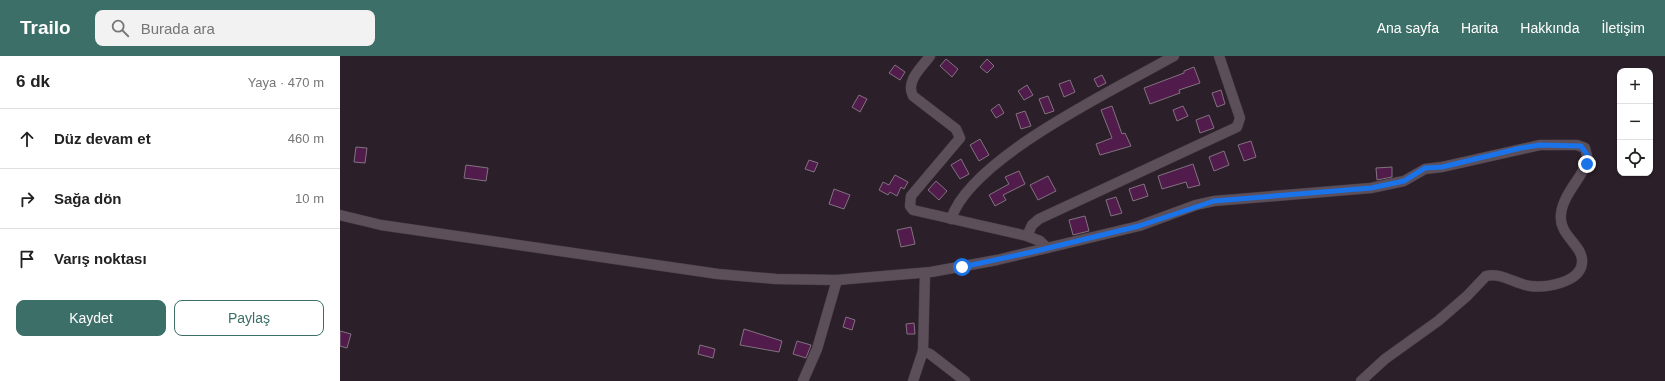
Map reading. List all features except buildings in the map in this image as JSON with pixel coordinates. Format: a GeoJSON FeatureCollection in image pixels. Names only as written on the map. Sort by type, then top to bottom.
{"type":"FeatureCollection","features":[{"type":"Feature","properties":{"kind":"street"},"geometry":{"type":"LineString","coordinates":[[930,56],[911,82],[911,93],[956,129],[960,138],[911,196],[909,203],[913,210],[1027,236],[1040,241],[1046,248]]}},
{"type":"Feature","properties":{"kind":"street"},"geometry":{"type":"LineString","coordinates":[[951,218],[954,211],[971,188],[986,171],[1016,148],[1051,125],[1174,56]]}},
{"type":"Feature","properties":{"kind":"street"},"geometry":{"type":"LineString","coordinates":[[1027,236],[1032,225],[1039,218],[1237,127],[1240,118],[1219,56]]}},
{"type":"Feature","properties":{"kind":"street"},"geometry":{"type":"LineString","coordinates":[[340,215],[381,225],[718,274],[776,279],[837,280],[925,273],[997,260],[1145,224],[1180,211],[1214,201],[1371,188],[1404,181],[1425,168],[1442,167],[1540,145],[1577,145],[1585,148],[1588,160],[1565,202],[1560,220],[1561,227],[1582,258],[1581,268],[1575,276],[1565,281],[1544,286],[1530,286],[1497,275],[1486,276],[1467,296],[1438,321],[1385,359],[1361,381]]}},
{"type":"Feature","properties":{"kind":"street"},"geometry":{"type":"LineString","coordinates":[[913,381],[923,351],[925,273]]}},
{"type":"Feature","properties":{"kind":"street"},"geometry":{"type":"LineString","coordinates":[[803,381],[821,337],[837,280]]}},
{"type":"Feature","properties":{"kind":"street"},"geometry":{"type":"LineString","coordinates":[[923,351],[930,354],[965,381]]}},
{"type":"Feature","properties":{"kind":"route"},"geometry":{"type":"LineString","coordinates":[[962,267],[1139,226],[1180,211],[1214,201],[1371,188],[1404,181],[1425,168],[1442,167],[1521,148],[1540,145],[1577,145],[1585,148],[1588,156],[1587,164]]}}]}
